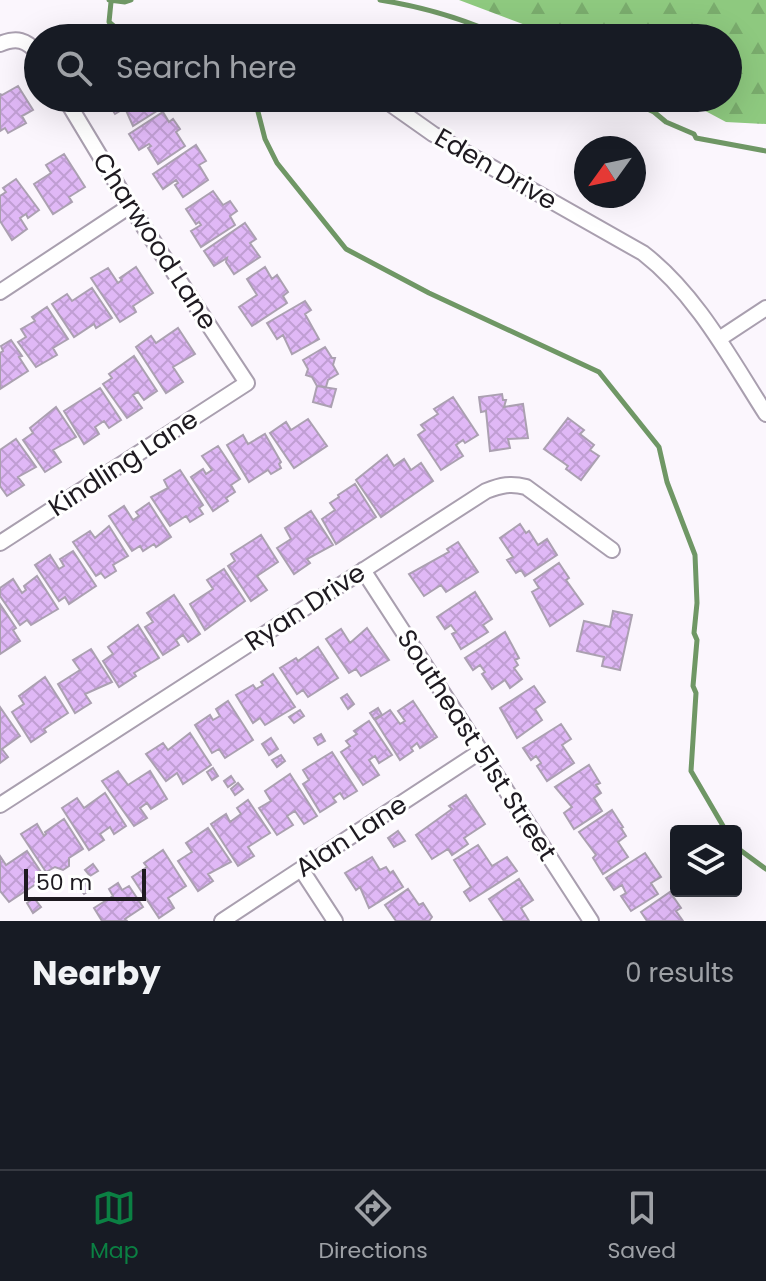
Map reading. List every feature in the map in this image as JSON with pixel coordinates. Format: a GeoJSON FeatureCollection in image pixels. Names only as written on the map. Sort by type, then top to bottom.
{"type":"FeatureCollection","features":[{"type":"Feature","properties":{"kind":"street"},"geometry":{"type":"LineString","coordinates":[[0,44],[24,41]]}},
{"type":"Feature","properties":{"kind":"street","name":"Charwood Lane"},"geometry":{"type":"LineString","coordinates":[[73,112],[130,206],[247,383]]}},
{"type":"Feature","properties":{"kind":"street","name":"Eden Drive"},"geometry":{"type":"LineString","coordinates":[[402,112],[433,134],[643,253],[663,268],[719,339],[766,414]]}},
{"type":"Feature","properties":{"kind":"street"},"geometry":{"type":"LineString","coordinates":[[0,292],[130,206]]}},
{"type":"Feature","properties":{"kind":"street"},"geometry":{"type":"LineString","coordinates":[[719,339],[766,308]]}},
{"type":"Feature","properties":{"kind":"street","name":"Kindling Lane"},"geometry":{"type":"LineString","coordinates":[[0,543],[247,383]]}},
{"type":"Feature","properties":{"kind":"street","name":"Ryan Drive"},"geometry":{"type":"LineString","coordinates":[[0,805],[486,491],[501,485],[526,487],[612,550]]}},
{"type":"Feature","properties":{"kind":"street","name":"Southeast 51st Street"},"geometry":{"type":"LineString","coordinates":[[363,570],[591,921]]}},
{"type":"Feature","properties":{"kind":"street","name":"Alan Lane"},"geometry":{"type":"LineString","coordinates":[[222,921],[481,751]]}},
{"type":"Feature","properties":{"kind":"street"},"geometry":{"type":"LineString","coordinates":[[301,869],[335,921]]}},
{"type":"Feature","properties":{"kind":"green space"},"geometry":{"type":"Polygon","coordinates":[[[459,0],[766,0],[766,124],[726,122],[707,112],[742,112],[742,24],[523,24],[459,0]]]}},
{"type":"Feature","properties":{"kind":"building"},"geometry":{"type":"Polygon","coordinates":[[[18,86],[24,96],[24,112],[29,112],[22,116],[26,123],[8,133],[5,128],[0,131],[2,95],[18,86]]]}},
{"type":"Feature","properties":{"kind":"building"},"geometry":{"type":"Polygon","coordinates":[[[127,112],[155,112],[133,126],[127,112]]]}},
{"type":"Feature","properties":{"kind":"building"},"geometry":{"type":"Polygon","coordinates":[[[163,112],[169,122],[173,119],[180,129],[176,132],[185,146],[158,164],[148,148],[151,146],[149,144],[139,150],[129,134],[163,112]]]}},
{"type":"Feature","properties":{"kind":"building"},"geometry":{"type":"Polygon","coordinates":[[[196,145],[206,161],[199,165],[208,180],[183,197],[175,185],[178,183],[176,180],[163,189],[153,174],[196,145]]]}},
{"type":"Feature","properties":{"kind":"building"},"geometry":{"type":"Polygon","coordinates":[[[64,154],[85,187],[69,197],[72,202],[53,214],[34,184],[51,173],[46,165],[64,154]]]}},
{"type":"Feature","properties":{"kind":"building"},"geometry":{"type":"Polygon","coordinates":[[[16,179],[39,210],[28,218],[26,214],[20,218],[27,229],[12,240],[0,221],[0,196],[6,192],[3,188],[16,179]]]}},
{"type":"Feature","properties":{"kind":"building"},"geometry":{"type":"Polygon","coordinates":[[[213,191],[223,205],[230,201],[237,211],[230,216],[235,225],[201,247],[191,231],[201,225],[199,222],[196,224],[186,209],[213,191]]]}},
{"type":"Feature","properties":{"kind":"building"},"geometry":{"type":"Polygon","coordinates":[[[245,223],[256,239],[250,243],[260,257],[234,274],[226,262],[227,258],[214,266],[204,251],[245,223]]]}},
{"type":"Feature","properties":{"kind":"building"},"geometry":{"type":"Polygon","coordinates":[[[136,267],[153,293],[133,306],[136,312],[120,322],[91,278],[108,268],[118,283],[122,280],[120,278],[136,267]]]}},
{"type":"Feature","properties":{"kind":"building"},"geometry":{"type":"Polygon","coordinates":[[[265,267],[272,279],[277,275],[288,292],[283,296],[287,303],[252,326],[239,307],[257,295],[247,279],[265,267]]]}},
{"type":"Feature","properties":{"kind":"building"},"geometry":{"type":"Polygon","coordinates":[[[92,288],[112,318],[96,328],[94,324],[74,337],[52,304],[67,294],[72,301],[92,288]]]}},
{"type":"Feature","properties":{"kind":"building"},"geometry":{"type":"Polygon","coordinates":[[[305,301],[311,310],[305,314],[319,339],[292,354],[283,335],[277,339],[267,323],[305,301]]]}},
{"type":"Feature","properties":{"kind":"building"},"geometry":{"type":"Polygon","coordinates":[[[47,307],[68,339],[53,348],[57,355],[36,367],[18,342],[26,337],[21,329],[35,321],[32,317],[47,307]]]}},
{"type":"Feature","properties":{"kind":"building"},"geometry":{"type":"Polygon","coordinates":[[[178,328],[195,354],[173,367],[183,382],[166,393],[136,347],[151,336],[156,343],[178,328]]]}},
{"type":"Feature","properties":{"kind":"building"},"geometry":{"type":"Polygon","coordinates":[[[11,340],[28,371],[0,389],[1,346],[11,340]]]}},
{"type":"Feature","properties":{"kind":"building"},"geometry":{"type":"Polygon","coordinates":[[[325,347],[335,358],[333,365],[338,374],[328,380],[326,387],[317,386],[312,377],[306,375],[308,369],[303,360],[325,347]]]}},
{"type":"Feature","properties":{"kind":"building"},"geometry":{"type":"Polygon","coordinates":[[[134,356],[157,391],[144,400],[138,392],[133,395],[142,408],[127,418],[103,384],[112,378],[109,374],[134,356]]]}},
{"type":"Feature","properties":{"kind":"building"},"geometry":{"type":"Polygon","coordinates":[[[317,386],[336,389],[331,407],[313,402],[317,386]]]}},
{"type":"Feature","properties":{"kind":"building"},"geometry":{"type":"Polygon","coordinates":[[[100,388],[121,420],[109,428],[104,421],[95,427],[99,434],[84,444],[64,411],[100,388]]]}},
{"type":"Feature","properties":{"kind":"building"},"geometry":{"type":"Polygon","coordinates":[[[502,394],[503,400],[506,400],[504,407],[523,404],[528,438],[508,439],[510,448],[490,451],[486,411],[481,412],[479,397],[502,394]]]}},
{"type":"Feature","properties":{"kind":"building"},"geometry":{"type":"Polygon","coordinates":[[[453,397],[478,435],[456,445],[463,456],[441,470],[418,435],[425,430],[421,425],[438,414],[434,409],[453,397]]]}},
{"type":"Feature","properties":{"kind":"building"},"geometry":{"type":"Polygon","coordinates":[[[56,407],[76,437],[53,450],[61,462],[45,472],[23,440],[33,433],[30,428],[56,407]]]}},
{"type":"Feature","properties":{"kind":"building"},"geometry":{"type":"Polygon","coordinates":[[[568,418],[584,430],[580,434],[594,445],[590,450],[599,456],[581,480],[544,449],[568,418]]]}},
{"type":"Feature","properties":{"kind":"building"},"geometry":{"type":"Polygon","coordinates":[[[308,419],[327,446],[294,468],[270,433],[286,422],[291,430],[308,419]]]}},
{"type":"Feature","properties":{"kind":"building"},"geometry":{"type":"Polygon","coordinates":[[[265,434],[281,462],[281,468],[271,474],[268,470],[249,482],[227,445],[243,435],[248,444],[265,434]]]}},
{"type":"Feature","properties":{"kind":"building"},"geometry":{"type":"Polygon","coordinates":[[[16,439],[36,467],[18,477],[24,485],[7,496],[0,486],[0,450],[16,439]]]}},
{"type":"Feature","properties":{"kind":"building"},"geometry":{"type":"Polygon","coordinates":[[[218,446],[240,479],[231,485],[235,492],[226,498],[228,501],[213,511],[191,477],[203,469],[206,474],[212,470],[202,456],[218,446]]]}},
{"type":"Feature","properties":{"kind":"building"},"geometry":{"type":"Polygon","coordinates":[[[387,455],[394,466],[404,459],[411,470],[421,463],[433,481],[381,517],[356,480],[387,455]]]}},
{"type":"Feature","properties":{"kind":"building"},"geometry":{"type":"Polygon","coordinates":[[[180,470],[203,505],[199,508],[203,514],[190,522],[186,516],[170,526],[151,497],[168,488],[164,480],[180,470]]]}},
{"type":"Feature","properties":{"kind":"building"},"geometry":{"type":"Polygon","coordinates":[[[355,484],[376,517],[336,544],[322,519],[335,510],[330,503],[355,484]]]}},
{"type":"Feature","properties":{"kind":"building"},"geometry":{"type":"Polygon","coordinates":[[[149,503],[171,537],[156,547],[154,544],[143,551],[140,546],[132,551],[109,516],[124,506],[133,520],[139,516],[136,512],[149,503]]]}},
{"type":"Feature","properties":{"kind":"building"},"geometry":{"type":"Polygon","coordinates":[[[311,511],[333,545],[307,559],[310,563],[294,574],[277,548],[291,539],[285,528],[311,511]]]}},
{"type":"Feature","properties":{"kind":"building"},"geometry":{"type":"Polygon","coordinates":[[[520,524],[538,545],[547,539],[557,555],[525,576],[521,570],[516,573],[507,560],[513,557],[500,538],[520,524]]]}},
{"type":"Feature","properties":{"kind":"building"},"geometry":{"type":"Polygon","coordinates":[[[109,526],[128,556],[113,565],[116,571],[105,578],[101,573],[96,576],[73,542],[90,531],[95,538],[109,526]]]}},
{"type":"Feature","properties":{"kind":"building"},"geometry":{"type":"Polygon","coordinates":[[[261,535],[278,562],[257,576],[267,590],[251,601],[228,566],[235,561],[231,554],[261,535]]]}},
{"type":"Feature","properties":{"kind":"building"},"geometry":{"type":"Polygon","coordinates":[[[458,542],[478,572],[446,592],[441,585],[424,596],[409,574],[449,552],[447,549],[458,542]]]}},
{"type":"Feature","properties":{"kind":"building"},"geometry":{"type":"Polygon","coordinates":[[[73,551],[96,586],[69,604],[65,597],[59,601],[35,565],[50,555],[59,569],[64,566],[60,559],[73,551]]]}},
{"type":"Feature","properties":{"kind":"building"},"geometry":{"type":"Polygon","coordinates":[[[559,563],[569,578],[566,580],[583,604],[550,626],[532,592],[539,588],[534,580],[559,563]]]}},
{"type":"Feature","properties":{"kind":"building"},"geometry":{"type":"Polygon","coordinates":[[[224,569],[245,601],[205,630],[190,604],[213,589],[207,580],[224,569]]]}},
{"type":"Feature","properties":{"kind":"building"},"geometry":{"type":"Polygon","coordinates":[[[37,576],[58,609],[31,625],[27,620],[20,625],[0,596],[0,588],[13,579],[22,593],[26,590],[24,586],[37,576]]]}},
{"type":"Feature","properties":{"kind":"building"},"geometry":{"type":"Polygon","coordinates":[[[475,592],[492,619],[483,625],[488,632],[461,649],[452,634],[456,632],[451,625],[445,629],[437,617],[475,592]]]}},
{"type":"Feature","properties":{"kind":"building"},"geometry":{"type":"Polygon","coordinates":[[[174,595],[200,634],[188,642],[183,635],[176,640],[179,645],[163,655],[145,627],[153,622],[147,613],[174,595]]]}},
{"type":"Feature","properties":{"kind":"building"},"geometry":{"type":"Polygon","coordinates":[[[0,604],[16,628],[13,630],[20,641],[0,654],[0,604]]]}},
{"type":"Feature","properties":{"kind":"building"},"geometry":{"type":"Polygon","coordinates":[[[613,611],[632,615],[620,670],[602,666],[604,657],[577,651],[584,621],[610,627],[613,611]]]}},
{"type":"Feature","properties":{"kind":"building"},"geometry":{"type":"Polygon","coordinates":[[[138,625],[159,658],[134,673],[136,676],[119,687],[103,661],[113,654],[108,647],[138,625]]]}},
{"type":"Feature","properties":{"kind":"building"},"geometry":{"type":"Polygon","coordinates":[[[367,628],[389,660],[361,676],[356,669],[349,673],[326,639],[341,629],[350,643],[367,628]]]}},
{"type":"Feature","properties":{"kind":"building"},"geometry":{"type":"Polygon","coordinates":[[[505,632],[519,658],[515,660],[518,665],[514,668],[522,679],[510,688],[505,680],[492,689],[480,665],[473,670],[465,658],[505,632]]]}},
{"type":"Feature","properties":{"kind":"building"},"geometry":{"type":"Polygon","coordinates":[[[318,647],[338,678],[308,697],[303,690],[297,694],[280,668],[296,658],[298,661],[318,647]]]}},
{"type":"Feature","properties":{"kind":"building"},"geometry":{"type":"Polygon","coordinates":[[[91,649],[112,682],[85,694],[91,703],[75,713],[58,684],[80,670],[73,660],[91,649]]]}},
{"type":"Feature","properties":{"kind":"building"},"geometry":{"type":"Polygon","coordinates":[[[273,674],[295,707],[265,725],[260,718],[253,723],[236,695],[253,685],[256,689],[273,674]]]}},
{"type":"Feature","properties":{"kind":"building"},"geometry":{"type":"Polygon","coordinates":[[[45,677],[68,713],[31,742],[12,712],[24,704],[19,696],[45,677]]]}},
{"type":"Feature","properties":{"kind":"building"},"geometry":{"type":"Polygon","coordinates":[[[534,686],[545,702],[535,709],[542,720],[517,738],[500,708],[534,686]]]}},
{"type":"Feature","properties":{"kind":"building"},"geometry":{"type":"Polygon","coordinates":[[[347,694],[354,704],[348,709],[341,698],[347,694]]]}},
{"type":"Feature","properties":{"kind":"building"},"geometry":{"type":"Polygon","coordinates":[[[228,701],[253,740],[225,758],[219,749],[212,753],[195,725],[210,715],[213,720],[220,716],[216,709],[228,701]]]}},
{"type":"Feature","properties":{"kind":"building"},"geometry":{"type":"Polygon","coordinates":[[[413,701],[437,737],[420,748],[417,743],[411,748],[413,751],[400,760],[375,720],[390,710],[400,724],[405,721],[398,711],[413,701]]]}},
{"type":"Feature","properties":{"kind":"building"},"geometry":{"type":"Polygon","coordinates":[[[0,707],[20,736],[2,749],[8,757],[0,763],[0,707]]]}},
{"type":"Feature","properties":{"kind":"building"},"geometry":{"type":"Polygon","coordinates":[[[378,708],[382,715],[374,719],[370,713],[378,708]]]}},
{"type":"Feature","properties":{"kind":"building"},"geometry":{"type":"Polygon","coordinates":[[[300,710],[304,716],[294,723],[289,717],[300,710]]]}},
{"type":"Feature","properties":{"kind":"building"},"geometry":{"type":"Polygon","coordinates":[[[369,721],[392,755],[379,763],[375,756],[369,760],[379,775],[363,785],[341,752],[350,746],[346,741],[357,734],[354,731],[369,721]]]}},
{"type":"Feature","properties":{"kind":"building"},"geometry":{"type":"Polygon","coordinates":[[[561,724],[571,739],[562,745],[574,763],[547,781],[537,766],[541,763],[536,756],[531,760],[523,748],[561,724]]]}},
{"type":"Feature","properties":{"kind":"building"},"geometry":{"type":"Polygon","coordinates":[[[190,733],[211,765],[183,784],[177,773],[166,781],[146,754],[163,743],[168,750],[190,733]]]}},
{"type":"Feature","properties":{"kind":"building"},"geometry":{"type":"Polygon","coordinates":[[[321,734],[325,741],[318,745],[314,738],[321,734]]]}},
{"type":"Feature","properties":{"kind":"building"},"geometry":{"type":"Polygon","coordinates":[[[271,738],[278,749],[269,755],[262,744],[271,738]]]}},
{"type":"Feature","properties":{"kind":"building"},"geometry":{"type":"Polygon","coordinates":[[[332,752],[357,791],[344,799],[340,793],[333,798],[336,802],[320,812],[303,784],[309,780],[303,770],[332,752]]]}},
{"type":"Feature","properties":{"kind":"building"},"geometry":{"type":"Polygon","coordinates":[[[281,755],[285,761],[277,767],[272,760],[281,755]]]}},
{"type":"Feature","properties":{"kind":"building"},"geometry":{"type":"Polygon","coordinates":[[[589,765],[600,783],[596,785],[601,793],[594,798],[602,811],[574,829],[564,813],[572,807],[555,787],[589,765]]]}},
{"type":"Feature","properties":{"kind":"building"},"geometry":{"type":"Polygon","coordinates":[[[213,768],[218,776],[212,780],[207,772],[213,768]]]}},
{"type":"Feature","properties":{"kind":"building"},"geometry":{"type":"Polygon","coordinates":[[[118,771],[128,785],[150,771],[167,799],[151,809],[147,803],[140,808],[147,818],[134,826],[102,781],[118,771]]]}},
{"type":"Feature","properties":{"kind":"building"},"geometry":{"type":"Polygon","coordinates":[[[290,774],[317,816],[304,824],[295,811],[287,816],[293,825],[277,835],[259,808],[271,801],[265,791],[290,774]]]}},
{"type":"Feature","properties":{"kind":"building"},"geometry":{"type":"Polygon","coordinates":[[[231,776],[235,782],[228,787],[224,781],[231,776]]]}},
{"type":"Feature","properties":{"kind":"building"},"geometry":{"type":"Polygon","coordinates":[[[238,783],[243,789],[235,795],[231,789],[238,783]]]}},
{"type":"Feature","properties":{"kind":"building"},"geometry":{"type":"Polygon","coordinates":[[[105,793],[126,826],[114,834],[110,827],[100,834],[104,840],[89,850],[62,808],[77,798],[84,808],[105,793]]]}},
{"type":"Feature","properties":{"kind":"building"},"geometry":{"type":"Polygon","coordinates":[[[466,795],[485,824],[464,838],[468,844],[452,855],[448,849],[432,859],[416,835],[466,795]]]}},
{"type":"Feature","properties":{"kind":"building"},"geometry":{"type":"Polygon","coordinates":[[[248,800],[270,833],[248,847],[254,856],[238,866],[211,824],[226,814],[230,822],[241,814],[237,808],[248,800]]]}},
{"type":"Feature","properties":{"kind":"building"},"geometry":{"type":"Polygon","coordinates":[[[612,810],[623,827],[626,836],[618,842],[628,857],[603,874],[593,858],[596,855],[579,832],[612,810]]]}},
{"type":"Feature","properties":{"kind":"building"},"geometry":{"type":"Polygon","coordinates":[[[64,819],[83,849],[69,858],[69,866],[63,870],[55,867],[46,872],[21,834],[37,824],[44,836],[45,832],[64,819]]]}},
{"type":"Feature","properties":{"kind":"building"},"geometry":{"type":"Polygon","coordinates":[[[208,828],[231,862],[208,874],[213,881],[198,891],[178,861],[192,852],[186,843],[208,828]]]}},
{"type":"Feature","properties":{"kind":"building"},"geometry":{"type":"Polygon","coordinates":[[[398,831],[405,841],[394,847],[388,838],[398,831]]]}},
{"type":"Feature","properties":{"kind":"building"},"geometry":{"type":"Polygon","coordinates":[[[478,845],[492,866],[507,857],[517,871],[470,901],[464,892],[471,887],[454,860],[478,845]]]}},
{"type":"Feature","properties":{"kind":"building"},"geometry":{"type":"Polygon","coordinates":[[[163,850],[186,886],[168,898],[174,908],[159,918],[132,877],[147,867],[144,863],[163,850]]]}},
{"type":"Feature","properties":{"kind":"building"},"geometry":{"type":"Polygon","coordinates":[[[27,851],[45,878],[9,902],[0,891],[0,856],[6,865],[27,851]]]}},
{"type":"Feature","properties":{"kind":"building"},"geometry":{"type":"Polygon","coordinates":[[[645,853],[661,877],[651,883],[658,894],[631,911],[621,896],[626,893],[622,885],[614,890],[606,878],[645,853]]]}},
{"type":"Feature","properties":{"kind":"building"},"geometry":{"type":"Polygon","coordinates":[[[372,857],[380,870],[386,867],[390,873],[393,871],[403,887],[369,908],[360,887],[356,890],[345,873],[372,857]]]}},
{"type":"Feature","properties":{"kind":"building"},"geometry":{"type":"Polygon","coordinates":[[[93,864],[98,871],[90,876],[85,870],[93,864]]]}},
{"type":"Feature","properties":{"kind":"building"},"geometry":{"type":"Polygon","coordinates":[[[519,879],[533,900],[521,908],[529,921],[504,921],[489,899],[519,879]]]}},
{"type":"Feature","properties":{"kind":"building"},"geometry":{"type":"Polygon","coordinates":[[[84,882],[90,890],[84,894],[78,886],[84,882]]]}},
{"type":"Feature","properties":{"kind":"building"},"geometry":{"type":"Polygon","coordinates":[[[118,883],[122,890],[129,886],[143,907],[125,919],[127,921],[102,921],[94,908],[113,896],[109,889],[118,883]]]}},
{"type":"Feature","properties":{"kind":"building"},"geometry":{"type":"Polygon","coordinates":[[[408,889],[419,905],[423,903],[432,917],[429,921],[396,921],[385,905],[408,889]]]}},
{"type":"Feature","properties":{"kind":"building"},"geometry":{"type":"Polygon","coordinates":[[[670,892],[670,897],[673,897],[681,908],[676,911],[683,921],[647,921],[641,912],[670,892]]]}},
{"type":"Feature","properties":{"kind":"building"},"geometry":{"type":"Polygon","coordinates":[[[34,898],[41,907],[33,913],[27,903],[34,898]]]}},
{"type":"Feature","properties":{"kind":"waterway"},"geometry":{"type":"LineString","coordinates":[[109,0],[131,0]]}},
{"type":"Feature","properties":{"kind":"waterway"},"geometry":{"type":"LineString","coordinates":[[380,0],[444,14],[472,24]]}},
{"type":"Feature","properties":{"kind":"waterway"},"geometry":{"type":"LineString","coordinates":[[111,2],[111,24]]}},
{"type":"Feature","properties":{"kind":"waterway"},"geometry":{"type":"LineString","coordinates":[[258,112],[265,139],[277,163],[346,249],[429,293],[599,372],[659,447],[667,482],[695,555],[697,603],[694,633],[697,640],[691,771],[722,825]]}},
{"type":"Feature","properties":{"kind":"waterway"},"geometry":{"type":"LineString","coordinates":[[654,112],[696,138],[766,151]]}},
{"type":"Feature","properties":{"kind":"waterway"},"geometry":{"type":"LineString","coordinates":[[742,851],[766,869]]}}]}
